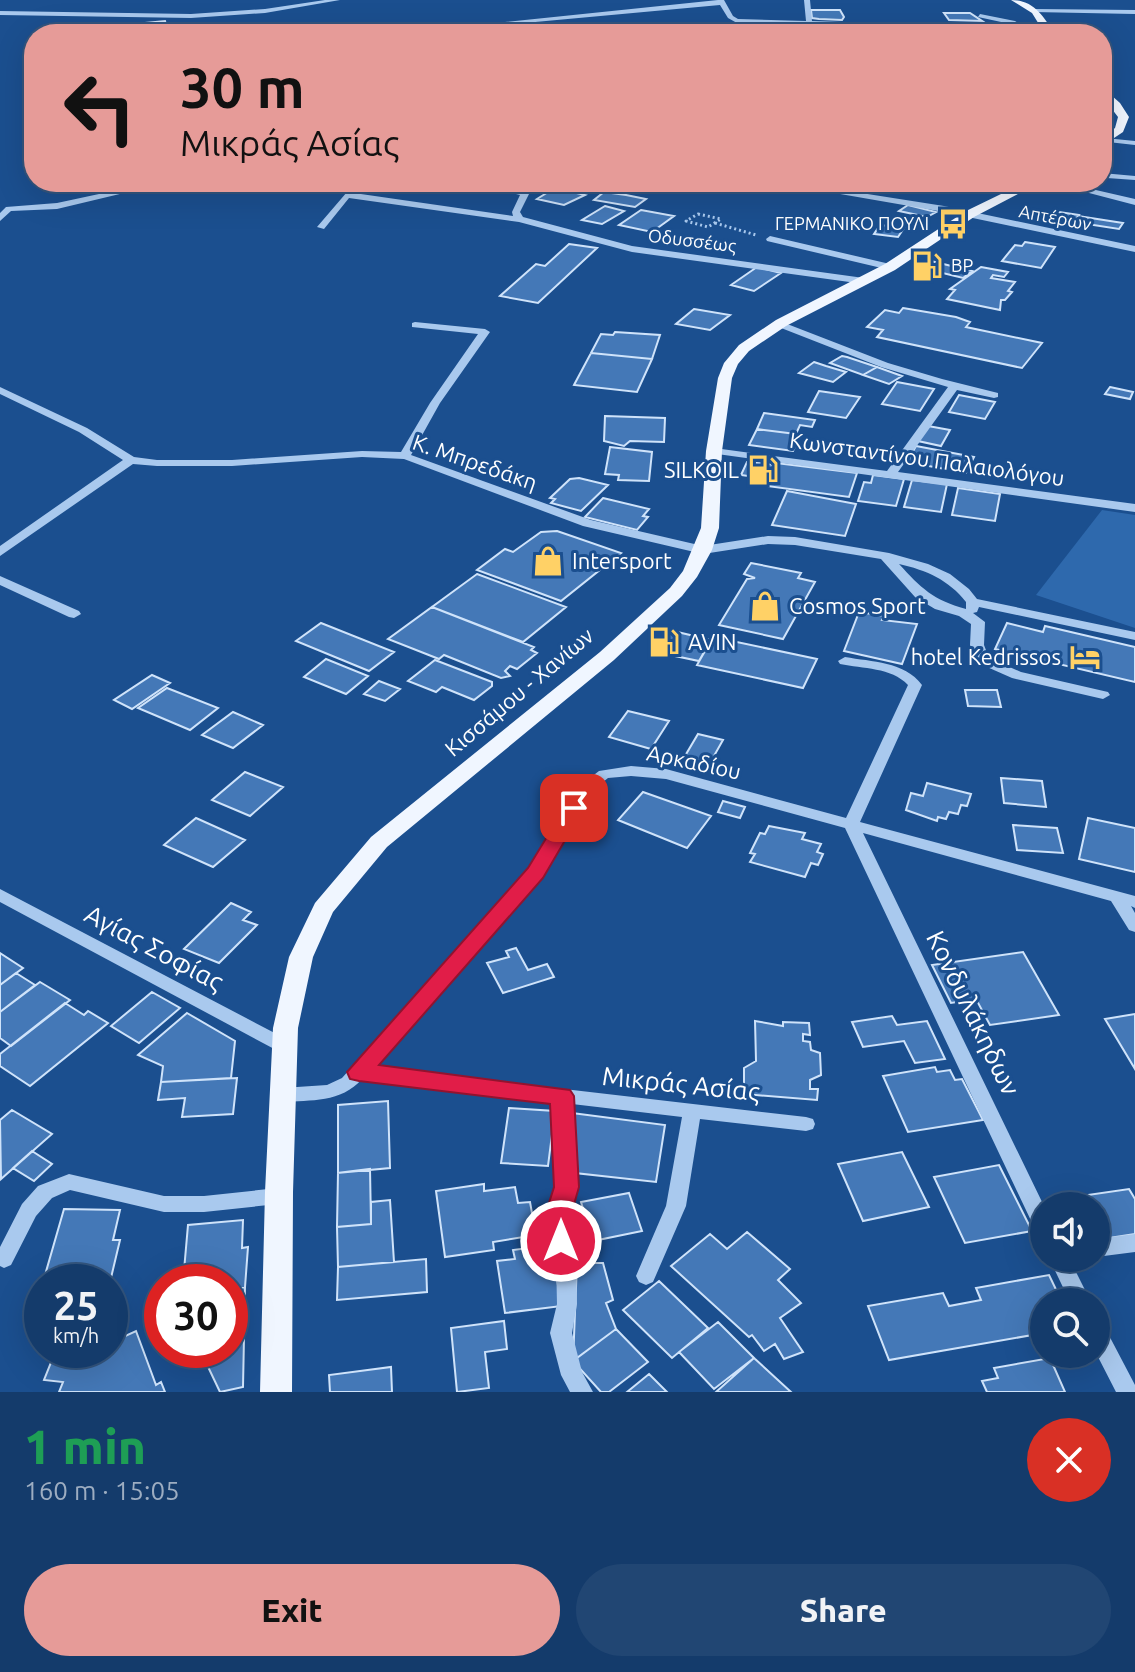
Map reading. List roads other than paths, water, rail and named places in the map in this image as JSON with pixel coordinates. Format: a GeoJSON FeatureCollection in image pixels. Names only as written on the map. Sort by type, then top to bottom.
{"type":"FeatureCollection","features":[{"type":"Feature","properties":{"kind":"main road"},"geometry":{"type":"LineString","coordinates":[[1015,0],[1035,11],[1044,24]]}},
{"type":"Feature","properties":{"kind":"main road"},"geometry":{"type":"LineString","coordinates":[[1112,100],[1124,111],[1126,118],[1123,127],[1112,136]]}},
{"type":"Feature","properties":{"kind":"main road","name":"Κισσάμου - Χανίων"},"geometry":{"type":"LineString","coordinates":[[276,1392],[278,1196],[284,1046],[290,999],[309,935],[326,904],[379,842],[607,656],[676,592],[703,550],[710,528],[714,451],[725,378],[731,363],[744,348],[779,324],[890,267],[970,214],[1015,192]]}},
{"type":"Feature","properties":{"kind":"street"},"geometry":{"type":"LineString","coordinates":[[0,13],[211,11],[337,0]]}},
{"type":"Feature","properties":{"kind":"street"},"geometry":{"type":"LineString","coordinates":[[807,0],[809,23]]}},
{"type":"Feature","properties":{"kind":"street"},"geometry":{"type":"LineString","coordinates":[[498,24],[721,1],[737,21],[842,24]]}},
{"type":"Feature","properties":{"kind":"street"},"geometry":{"type":"LineString","coordinates":[[1035,11],[1135,12]]}},
{"type":"Feature","properties":{"kind":"street"},"geometry":{"type":"LineString","coordinates":[[980,16],[1014,24]]}},
{"type":"Feature","properties":{"kind":"street"},"geometry":{"type":"LineString","coordinates":[[1112,142],[1135,143]]}},
{"type":"Feature","properties":{"kind":"street"},"geometry":{"type":"LineString","coordinates":[[1112,167],[1135,170]]}},
{"type":"Feature","properties":{"kind":"street"},"geometry":{"type":"LineString","coordinates":[[1112,176],[1135,178]]}},
{"type":"Feature","properties":{"kind":"street"},"geometry":{"type":"LineString","coordinates":[[0,218],[9,209],[57,206],[121,192]]}},
{"type":"Feature","properties":{"kind":"street"},"geometry":{"type":"LineString","coordinates":[[516,192],[525,194],[516,212],[519,219]]}},
{"type":"Feature","properties":{"kind":"street","name":"Απτέρων"},"geometry":{"type":"LineString","coordinates":[[836,192],[970,214],[1009,225],[1135,249]]}},
{"type":"Feature","properties":{"kind":"street"},"geometry":{"type":"LineString","coordinates":[[1087,192],[1135,202]]}},
{"type":"Feature","properties":{"kind":"street","name":"Οδυσσέως"},"geometry":{"type":"LineString","coordinates":[[321,227],[347,195],[519,219],[632,249],[864,281]]}},
{"type":"Feature","properties":{"kind":"street"},"geometry":{"type":"LineString","coordinates":[[770,239],[890,267]]}},
{"type":"Feature","properties":{"kind":"street"},"geometry":{"type":"LineString","coordinates":[[779,324],[864,360],[953,387],[994,395]]}},
{"type":"Feature","properties":{"kind":"street"},"geometry":{"type":"LineString","coordinates":[[405,456],[435,403],[485,332],[415,325]]}},
{"type":"Feature","properties":{"kind":"street"},"geometry":{"type":"LineString","coordinates":[[891,474],[953,387]]}},
{"type":"Feature","properties":{"kind":"street"},"geometry":{"type":"LineString","coordinates":[[0,390],[83,430],[131,460],[0,552]]}},
{"type":"Feature","properties":{"kind":"street","name":"Κωνσταντίνου Παλαιολόγου"},"geometry":{"type":"LineString","coordinates":[[714,451],[1135,508]]}},
{"type":"Feature","properties":{"kind":"street","name":"Κ. Μπρεδάκη"},"geometry":{"type":"LineString","coordinates":[[131,460],[232,463],[362,454],[405,456],[587,523],[703,550]]}},
{"type":"Feature","properties":{"kind":"street"},"geometry":{"type":"LineString","coordinates":[[703,550],[768,540],[795,541],[885,556],[943,573],[961,585],[973,602],[970,617]]}},
{"type":"Feature","properties":{"kind":"street"},"geometry":{"type":"LineString","coordinates":[[885,556],[920,594],[978,622],[977,645],[983,660],[1017,675],[1103,695]]}},
{"type":"Feature","properties":{"kind":"street"},"geometry":{"type":"LineString","coordinates":[[0,580],[74,614]]}},
{"type":"Feature","properties":{"kind":"street"},"geometry":{"type":"LineString","coordinates":[[973,602],[1015,608],[1135,636]]}},
{"type":"Feature","properties":{"kind":"street"},"geometry":{"type":"LineString","coordinates":[[845,661],[899,672],[910,677],[915,685],[851,824]]}},
{"type":"Feature","properties":{"kind":"street","name":"Αρκαδίου"},"geometry":{"type":"LineString","coordinates":[[282,1095],[329,1092],[348,1083],[536,873],[587,787],[604,774],[631,771],[666,774],[1135,902]]}},
{"type":"Feature","properties":{"kind":"street","name":"Κονδυλάκηδων"},"geometry":{"type":"LineString","coordinates":[[851,824],[1030,1198]]}},
{"type":"Feature","properties":{"kind":"street","name":"Αγίας Σοφίας"},"geometry":{"type":"LineString","coordinates":[[0,895],[284,1046]]}},
{"type":"Feature","properties":{"kind":"street"},"geometry":{"type":"LineString","coordinates":[[1117,898],[1135,926]]}},
{"type":"Feature","properties":{"kind":"street","name":"Μικράς Ασίας"},"geometry":{"type":"LineString","coordinates":[[359,1072],[806,1124]]}},
{"type":"Feature","properties":{"kind":"street"},"geometry":{"type":"LineString","coordinates":[[562,1096],[566,1187],[556,1222],[566,1260],[567,1304],[561,1333],[572,1375],[582,1392]]}},
{"type":"Feature","properties":{"kind":"street"},"geometry":{"type":"LineString","coordinates":[[646,1276],[676,1206],[692,1112]]}},
{"type":"Feature","properties":{"kind":"street"},"geometry":{"type":"LineString","coordinates":[[4,1259],[29,1210],[45,1192],[69,1182],[164,1204],[204,1204],[278,1196]]}},
{"type":"Feature","properties":{"kind":"street"},"geometry":{"type":"LineString","coordinates":[[1110,1246],[1135,1243]]}},
{"type":"Feature","properties":{"kind":"street"},"geometry":{"type":"LineString","coordinates":[[1110,1359],[1127,1392]]}},
{"type":"Feature","properties":{"kind":"place","name":"ΓΕΡΜΑΝΙΚΟ ΠΟΥΛΙ"},"geometry":{"type":"Point","coordinates":[953,224]}},
{"type":"Feature","properties":{"kind":"place","name":"BP"},"geometry":{"type":"Point","coordinates":[927,266]}},
{"type":"Feature","properties":{"kind":"place","name":"SILKOIL"},"geometry":{"type":"Point","coordinates":[763,470]}},
{"type":"Feature","properties":{"kind":"place","name":"Intersport"},"geometry":{"type":"Point","coordinates":[548,561]}},
{"type":"Feature","properties":{"kind":"place","name":"Cosmos Sport"},"geometry":{"type":"Point","coordinates":[765,606]}},
{"type":"Feature","properties":{"kind":"place","name":"AVIN"},"geometry":{"type":"Point","coordinates":[664,642]}},
{"type":"Feature","properties":{"kind":"place","name":"hotel Kedrissos"},"geometry":{"type":"Point","coordinates":[1085,657]}}]}
